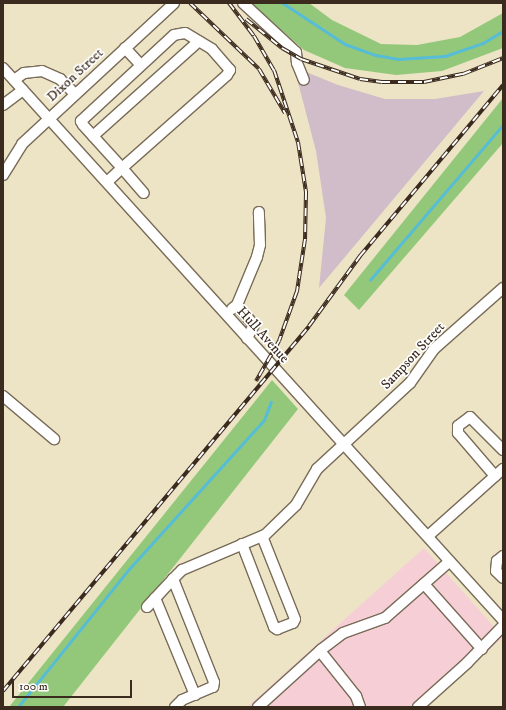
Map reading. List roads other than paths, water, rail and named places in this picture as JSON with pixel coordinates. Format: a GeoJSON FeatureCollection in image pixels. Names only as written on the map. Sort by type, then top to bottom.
{"type":"FeatureCollection","features":[{"type":"Feature","properties":{"kind":"street","name":"Dixon Street"},"geometry":{"type":"LineString","coordinates":[[3,175],[22,144],[74,93],[174,3]]}},
{"type":"Feature","properties":{"kind":"street"},"geometry":{"type":"LineString","coordinates":[[243,3],[296,52],[297,64],[304,80]]}},
{"type":"Feature","properties":{"kind":"street"},"geometry":{"type":"LineString","coordinates":[[107,182],[122,168],[227,75],[230,70],[228,65],[212,49],[180,32],[141,65],[81,121],[82,125],[93,136],[122,168],[144,193]]}},
{"type":"Feature","properties":{"kind":"street"},"geometry":{"type":"LineString","coordinates":[[93,136],[199,41]]}},
{"type":"Feature","properties":{"kind":"street"},"geometry":{"type":"LineString","coordinates":[[125,48],[141,65]]}},
{"type":"Feature","properties":{"kind":"street","name":"Hull Avenue"},"geometry":{"type":"LineString","coordinates":[[3,68],[503,620]]}},
{"type":"Feature","properties":{"kind":"street"},"geometry":{"type":"LineString","coordinates":[[14,80],[24,73],[42,71],[60,79],[74,93]]}},
{"type":"Feature","properties":{"kind":"street"},"geometry":{"type":"LineString","coordinates":[[3,105],[23,90]]}},
{"type":"Feature","properties":{"kind":"street"},"geometry":{"type":"LineString","coordinates":[[226,315],[237,305],[258,257],[260,245],[259,212]]}},
{"type":"Feature","properties":{"kind":"street","name":"Sampson Street"},"geometry":{"type":"LineString","coordinates":[[262,536],[296,505],[317,469],[410,383],[434,349],[503,288]]}},
{"type":"Feature","properties":{"kind":"street"},"geometry":{"type":"LineString","coordinates":[[237,305],[254,325],[247,338]]}},
{"type":"Feature","properties":{"kind":"street"},"geometry":{"type":"LineString","coordinates":[[3,396],[54,439]]}},
{"type":"Feature","properties":{"kind":"street"},"geometry":{"type":"LineString","coordinates":[[495,476],[458,434],[458,426],[470,417],[503,450]]}},
{"type":"Feature","properties":{"kind":"street"},"geometry":{"type":"LineString","coordinates":[[428,536],[503,469]]}},
{"type":"Feature","properties":{"kind":"street"},"geometry":{"type":"LineString","coordinates":[[147,607],[182,570],[242,544],[262,536],[295,619],[293,623],[277,629],[274,627],[242,544]]}},
{"type":"Feature","properties":{"kind":"street"},"geometry":{"type":"LineString","coordinates":[[503,556],[497,561],[496,571],[503,578]]}},
{"type":"Feature","properties":{"kind":"street"},"geometry":{"type":"LineString","coordinates":[[258,707],[320,651],[343,633],[385,618],[450,561]]}},
{"type":"Feature","properties":{"kind":"street"},"geometry":{"type":"LineString","coordinates":[[173,579],[214,682],[213,687],[182,700],[175,707]]}},
{"type":"Feature","properties":{"kind":"street"},"geometry":{"type":"LineString","coordinates":[[424,584],[482,649]]}},
{"type":"Feature","properties":{"kind":"street"},"geometry":{"type":"LineString","coordinates":[[155,598],[195,695]]}},
{"type":"Feature","properties":{"kind":"street"},"geometry":{"type":"LineString","coordinates":[[418,707],[482,649],[503,626]]}},
{"type":"Feature","properties":{"kind":"street"},"geometry":{"type":"LineString","coordinates":[[320,651],[356,696],[360,707]]}},
{"type":"Feature","properties":{"kind":"waterway"},"geometry":{"type":"LineString","coordinates":[[283,3],[345,44],[376,55],[398,59],[445,56],[483,43],[503,31]]}},
{"type":"Feature","properties":{"kind":"waterway"},"geometry":{"type":"LineString","coordinates":[[370,280],[503,125]]}},
{"type":"Feature","properties":{"kind":"waterway"},"geometry":{"type":"LineString","coordinates":[[18,707],[129,569],[264,420],[271,402]]}},
{"type":"Feature","properties":{"kind":"railway"},"geometry":{"type":"LineString","coordinates":[[190,3],[259,69],[285,113]]}},
{"type":"Feature","properties":{"kind":"railway"},"geometry":{"type":"LineString","coordinates":[[229,3],[254,36],[274,70],[298,142],[306,192],[305,239],[297,291],[279,341],[256,381]]}},
{"type":"Feature","properties":{"kind":"railway"},"geometry":{"type":"LineString","coordinates":[[246,19],[282,48],[301,59],[360,79],[382,82],[424,82],[463,74],[503,58]]}},
{"type":"Feature","properties":{"kind":"railway"},"geometry":{"type":"LineString","coordinates":[[3,691],[309,326],[360,256],[503,85]]}}]}
